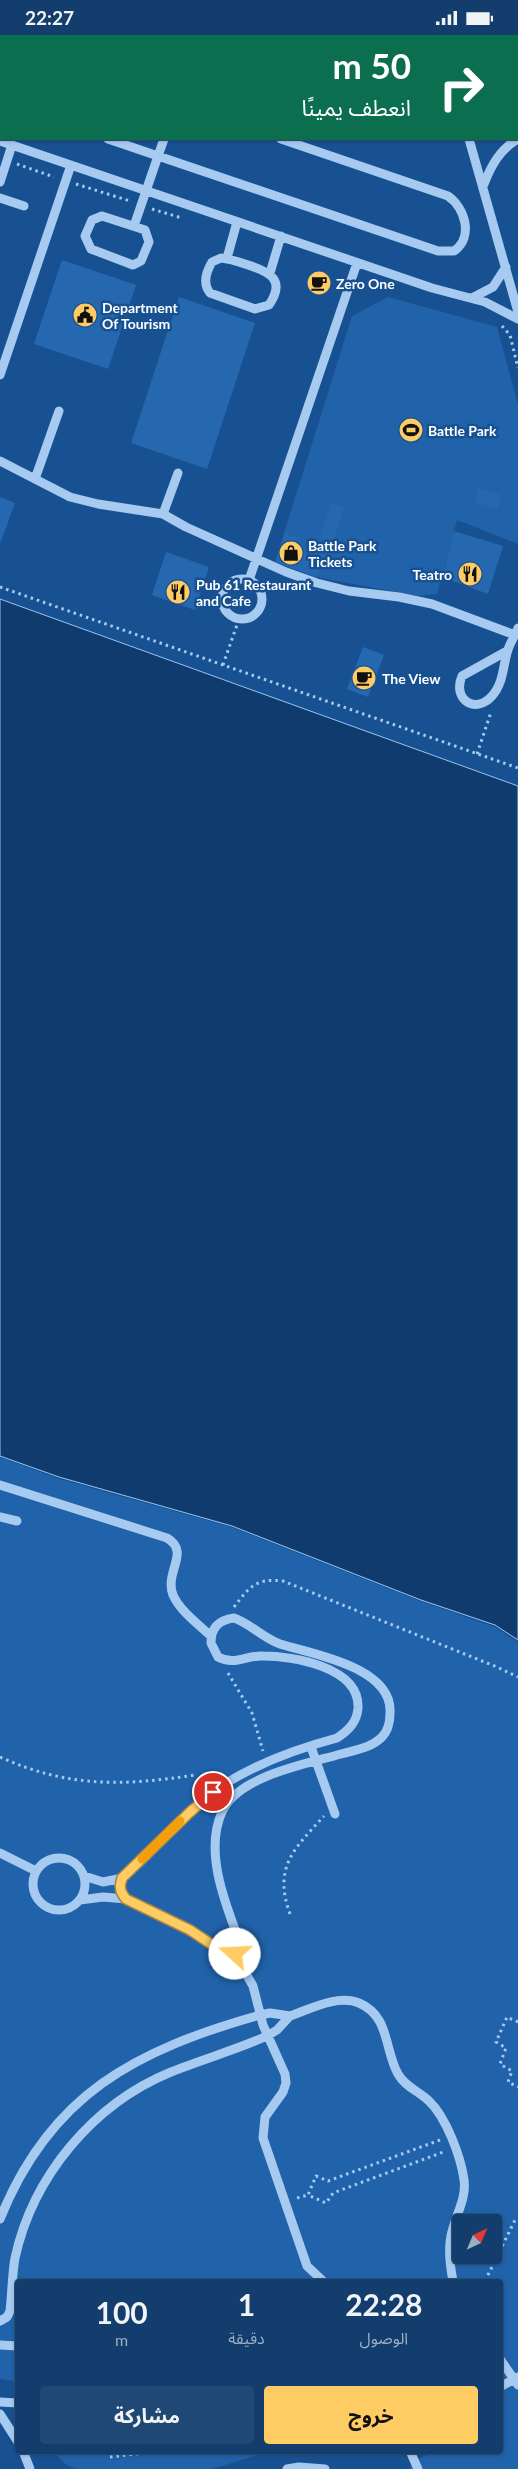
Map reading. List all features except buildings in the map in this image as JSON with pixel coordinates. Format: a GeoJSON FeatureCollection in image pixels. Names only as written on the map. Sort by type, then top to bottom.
{"type":"FeatureCollection","features":[{"type":"Feature","properties":{"kind":"street"},"geometry":{"type":"LineString","coordinates":[[111,140],[438,251],[454,251],[464,240],[466,232],[463,215],[454,201],[448,196],[284,140]]}},
{"type":"Feature","properties":{"kind":"street"},"geometry":{"type":"LineString","coordinates":[[134,226],[164,140]]}},
{"type":"Feature","properties":{"kind":"street"},"geometry":{"type":"LineString","coordinates":[[469,140],[484,184],[518,312]]}},
{"type":"Feature","properties":{"kind":"street"},"geometry":{"type":"LineString","coordinates":[[484,184],[490,168],[500,154],[517,140]]}},
{"type":"Feature","properties":{"kind":"street"},"geometry":{"type":"LineString","coordinates":[[0,141],[432,288],[472,298],[497,307],[518,319]]}},
{"type":"Feature","properties":{"kind":"street"},"geometry":{"type":"LineString","coordinates":[[0,182],[12,145]]}},
{"type":"Feature","properties":{"kind":"street"},"geometry":{"type":"LineString","coordinates":[[0,375],[71,165]]}},
{"type":"Feature","properties":{"kind":"street"},"geometry":{"type":"LineString","coordinates":[[0,198],[24,207]]}},
{"type":"Feature","properties":{"kind":"street"},"geometry":{"type":"LineString","coordinates":[[102,216],[134,226],[146,230],[149,238],[143,257],[137,264],[133,265],[95,252],[86,241],[85,236],[90,225],[97,217],[102,216]]}},
{"type":"Feature","properties":{"kind":"street"},"geometry":{"type":"LineString","coordinates":[[227,258],[238,222]]}},
{"type":"Feature","properties":{"kind":"street"},"geometry":{"type":"LineString","coordinates":[[270,273],[280,236]]}},
{"type":"Feature","properties":{"kind":"street"},"geometry":{"type":"LineString","coordinates":[[227,258],[270,273],[276,282],[276,287],[272,301],[265,308],[255,309],[215,296],[206,289],[208,272],[216,259],[227,258]]}},
{"type":"Feature","properties":{"kind":"street"},"geometry":{"type":"LineString","coordinates":[[249,580],[358,263]]}},
{"type":"Feature","properties":{"kind":"street"},"geometry":{"type":"LineString","coordinates":[[472,298],[493,287],[506,267]]}},
{"type":"Feature","properties":{"kind":"street"},"geometry":{"type":"LineString","coordinates":[[34,479],[59,411]]}},
{"type":"Feature","properties":{"kind":"street"},"geometry":{"type":"LineString","coordinates":[[0,461],[56,492],[84,501],[163,514],[186,527],[286,572],[317,583],[349,591],[424,602],[516,631],[507,651],[503,674],[494,695],[483,703],[468,703],[459,690],[462,675],[507,651]]}},
{"type":"Feature","properties":{"kind":"street"},"geometry":{"type":"LineString","coordinates":[[163,514],[178,473]]}},
{"type":"Feature","properties":{"kind":"street"},"geometry":{"type":"LineString","coordinates":[[235,580],[249,580],[260,589],[262,604],[253,616],[239,619],[227,613],[222,601],[223,594],[230,583],[235,580]]}},
{"type":"Feature","properties":{"kind":"street"},"geometry":{"type":"LineString","coordinates":[[0,1485],[167,1538],[174,1543],[178,1550],[178,1558],[170,1577],[174,1597],[179,1605],[211,1636]]}},
{"type":"Feature","properties":{"kind":"street"},"geometry":{"type":"LineString","coordinates":[[0,1517],[17,1521]]}},
{"type":"Feature","properties":{"kind":"street"},"geometry":{"type":"LineString","coordinates":[[126,1899],[121,1893],[120,1885],[122,1878],[205,1799],[234,1779],[264,1764],[337,1738],[354,1724],[358,1703],[350,1683],[333,1670],[296,1659],[263,1655],[233,1662],[218,1657],[213,1651],[211,1636],[218,1623],[234,1618],[244,1622],[262,1637],[333,1659],[359,1671],[373,1679],[385,1690],[391,1705],[390,1722],[383,1736],[369,1746],[317,1761],[247,1786],[239,1791],[222,1811],[215,1834],[215,1848],[220,1877],[239,1941],[239,1949],[235,1954]]}},
{"type":"Feature","properties":{"kind":"street"},"geometry":{"type":"LineString","coordinates":[[311,1747],[334,1810]]}},
{"type":"Feature","properties":{"kind":"street"},"geometry":{"type":"LineString","coordinates":[[0,1853],[36,1871]]}},
{"type":"Feature","properties":{"kind":"street"},"geometry":{"type":"LineString","coordinates":[[80,1900],[84,1888],[84,1876],[79,1867],[71,1861],[62,1858],[51,1859],[42,1864],[36,1871],[33,1882],[35,1893],[41,1902],[50,1908],[61,1910],[71,1907],[80,1900],[103,1897],[126,1899],[190,1930],[226,1954],[235,1954]]}},
{"type":"Feature","properties":{"kind":"street"},"geometry":{"type":"LineString","coordinates":[[84,1876],[103,1882],[122,1878]]}},
{"type":"Feature","properties":{"kind":"street"},"geometry":{"type":"LineString","coordinates":[[235,1954],[253,1986],[267,2036],[282,2066],[286,2083],[283,2092],[265,2117],[264,2138],[305,2261],[314,2274],[320,2279]]}},
{"type":"Feature","properties":{"kind":"street"},"geometry":{"type":"LineString","coordinates":[[0,2219],[21,2173],[50,2130],[75,2104],[102,2082],[132,2063],[164,2048],[260,2015],[270,2013],[290,2016],[332,2002],[345,2000],[358,2002],[369,2008],[384,2028],[392,2062],[398,2075],[408,2087],[435,2107],[450,2136],[465,2188],[451,2235],[450,2258],[453,2279]]}},
{"type":"Feature","properties":{"kind":"street"},"geometry":{"type":"LineString","coordinates":[[0,2321],[8,2317],[10,2311],[15,2259],[25,2224],[40,2191],[54,2168],[82,2133],[108,2109],[138,2089],[170,2072],[267,2036],[277,2030],[290,2016]]}},
{"type":"Feature","properties":{"kind":"street"},"geometry":{"type":"LineString","coordinates":[[0,2345],[15,2346]]}},
{"type":"Feature","properties":{"kind":"street"},"geometry":{"type":"LineString","coordinates":[[503,2363],[514,2378],[503,2385]]}},
{"type":"Feature","properties":{"kind":"street"},"geometry":{"type":"LineString","coordinates":[[0,2402],[15,2403]]}},
{"type":"Feature","properties":{"kind":"street"},"geometry":{"type":"LineString","coordinates":[[0,2414],[15,2437]]}},
{"type":"Feature","properties":{"kind":"street"},"geometry":{"type":"LineString","coordinates":[[24,2454],[30,2469]]}},
{"type":"Feature","properties":{"kind":"street"},"geometry":{"type":"LineString","coordinates":[[411,2454],[418,2469]]}},
{"type":"Feature","properties":{"kind":"street"},"geometry":{"type":"LineString","coordinates":[[287,2469],[325,2469]]}},
{"type":"Feature","properties":{"kind":"path"},"geometry":{"type":"LineString","coordinates":[[0,587],[518,768]]}},
{"type":"Feature","properties":{"kind":"path"},"geometry":{"type":"LineString","coordinates":[[223,665],[239,619]]}},
{"type":"Feature","properties":{"kind":"path"},"geometry":{"type":"LineString","coordinates":[[477,754],[491,715],[494,695]]}},
{"type":"Feature","properties":{"kind":"path"},"geometry":{"type":"LineString","coordinates":[[225,1620],[245,1592],[256,1583],[267,1579],[283,1581],[518,1677]]}},
{"type":"Feature","properties":{"kind":"path"},"geometry":{"type":"LineString","coordinates":[[218,1657],[252,1713],[262,1746],[264,1764]]}},
{"type":"Feature","properties":{"kind":"path"},"geometry":{"type":"LineString","coordinates":[[0,1757],[49,1775],[87,1782],[120,1784],[196,1775]]}},
{"type":"Feature","properties":{"kind":"path"},"geometry":{"type":"LineString","coordinates":[[290,1914],[286,1903],[284,1879],[289,1857],[334,1810]]}},
{"type":"Feature","properties":{"kind":"path"},"geometry":{"type":"LineString","coordinates":[[518,2023],[507,2017],[496,2042],[506,2048],[500,2064],[512,2071],[508,2082],[518,2087]]}},
{"type":"Feature","properties":{"kind":"path"},"geometry":{"type":"LineString","coordinates":[[450,2136],[328,2181],[316,2176],[308,2195],[326,2203],[333,2193],[454,2148]]}},
{"type":"Feature","properties":{"kind":"path"},"geometry":{"type":"LineString","coordinates":[[486,2279],[516,2218]]}},
{"type":"Feature","properties":{"kind":"path"},"geometry":{"type":"LineString","coordinates":[[110,2457],[136,2454]]}},
{"type":"Feature","properties":{"kind":"shaded area"},"geometry":{"type":"Polygon","coordinates":[[[388,297],[497,327],[518,405],[518,544],[457,520],[437,594],[418,596],[316,577],[275,562],[352,316],[388,297]]]}},
{"type":"Feature","properties":{"kind":"shaded area"},"geometry":{"type":"Polygon","coordinates":[[[0,599],[518,786],[518,1640],[495,1625],[421,1600],[232,1526],[59,1477],[0,1456],[0,599]]]}},
{"type":"Feature","properties":{"kind":"shaded area"},"geometry":{"type":"Polygon","coordinates":[[[0,1457],[59,1479],[231,1527],[420,1601],[494,1627],[518,1642],[518,2469],[409,2469],[416,2461],[432,2454],[503,2454],[503,2414],[505,2413],[503,2411],[503,2279],[15,2279],[15,2388],[13,2381],[0,2379],[0,1457]]]}},
{"type":"Feature","properties":{"kind":"shaded area"},"geometry":{"type":"Polygon","coordinates":[[[56,2454],[261,2454],[212,2469],[75,2469],[65,2464],[56,2454]]]}},
{"type":"Feature","properties":{"kind":"slow traffic"},"geometry":{"type":"LineString","coordinates":[[142,1859],[180,1821]]}},
{"type":"Feature","properties":{"kind":"place","name":"Zero One"},"geometry":{"type":"Point","coordinates":[319,283]}},
{"type":"Feature","properties":{"kind":"place","name":"Department Of Tourism"},"geometry":{"type":"Point","coordinates":[85,315]}},
{"type":"Feature","properties":{"kind":"place","name":"Battle Park"},"geometry":{"type":"Point","coordinates":[411,430]}},
{"type":"Feature","properties":{"kind":"place","name":"Battle Park Tickets"},"geometry":{"type":"Point","coordinates":[291,553]}},
{"type":"Feature","properties":{"kind":"place","name":"Teatro"},"geometry":{"type":"Point","coordinates":[470,574]}},
{"type":"Feature","properties":{"kind":"place","name":"Pub 61 Restaurant and Cafe"},"geometry":{"type":"Point","coordinates":[178,592]}},
{"type":"Feature","properties":{"kind":"place","name":"The View"},"geometry":{"type":"Point","coordinates":[364,678]}},
{"type":"Feature","properties":{"kind":"route"},"geometry":{"type":"LineString","coordinates":[[213,1792],[122,1878],[120,1885],[121,1893],[126,1899],[190,1930],[226,1954],[235,1954]]}}]}
